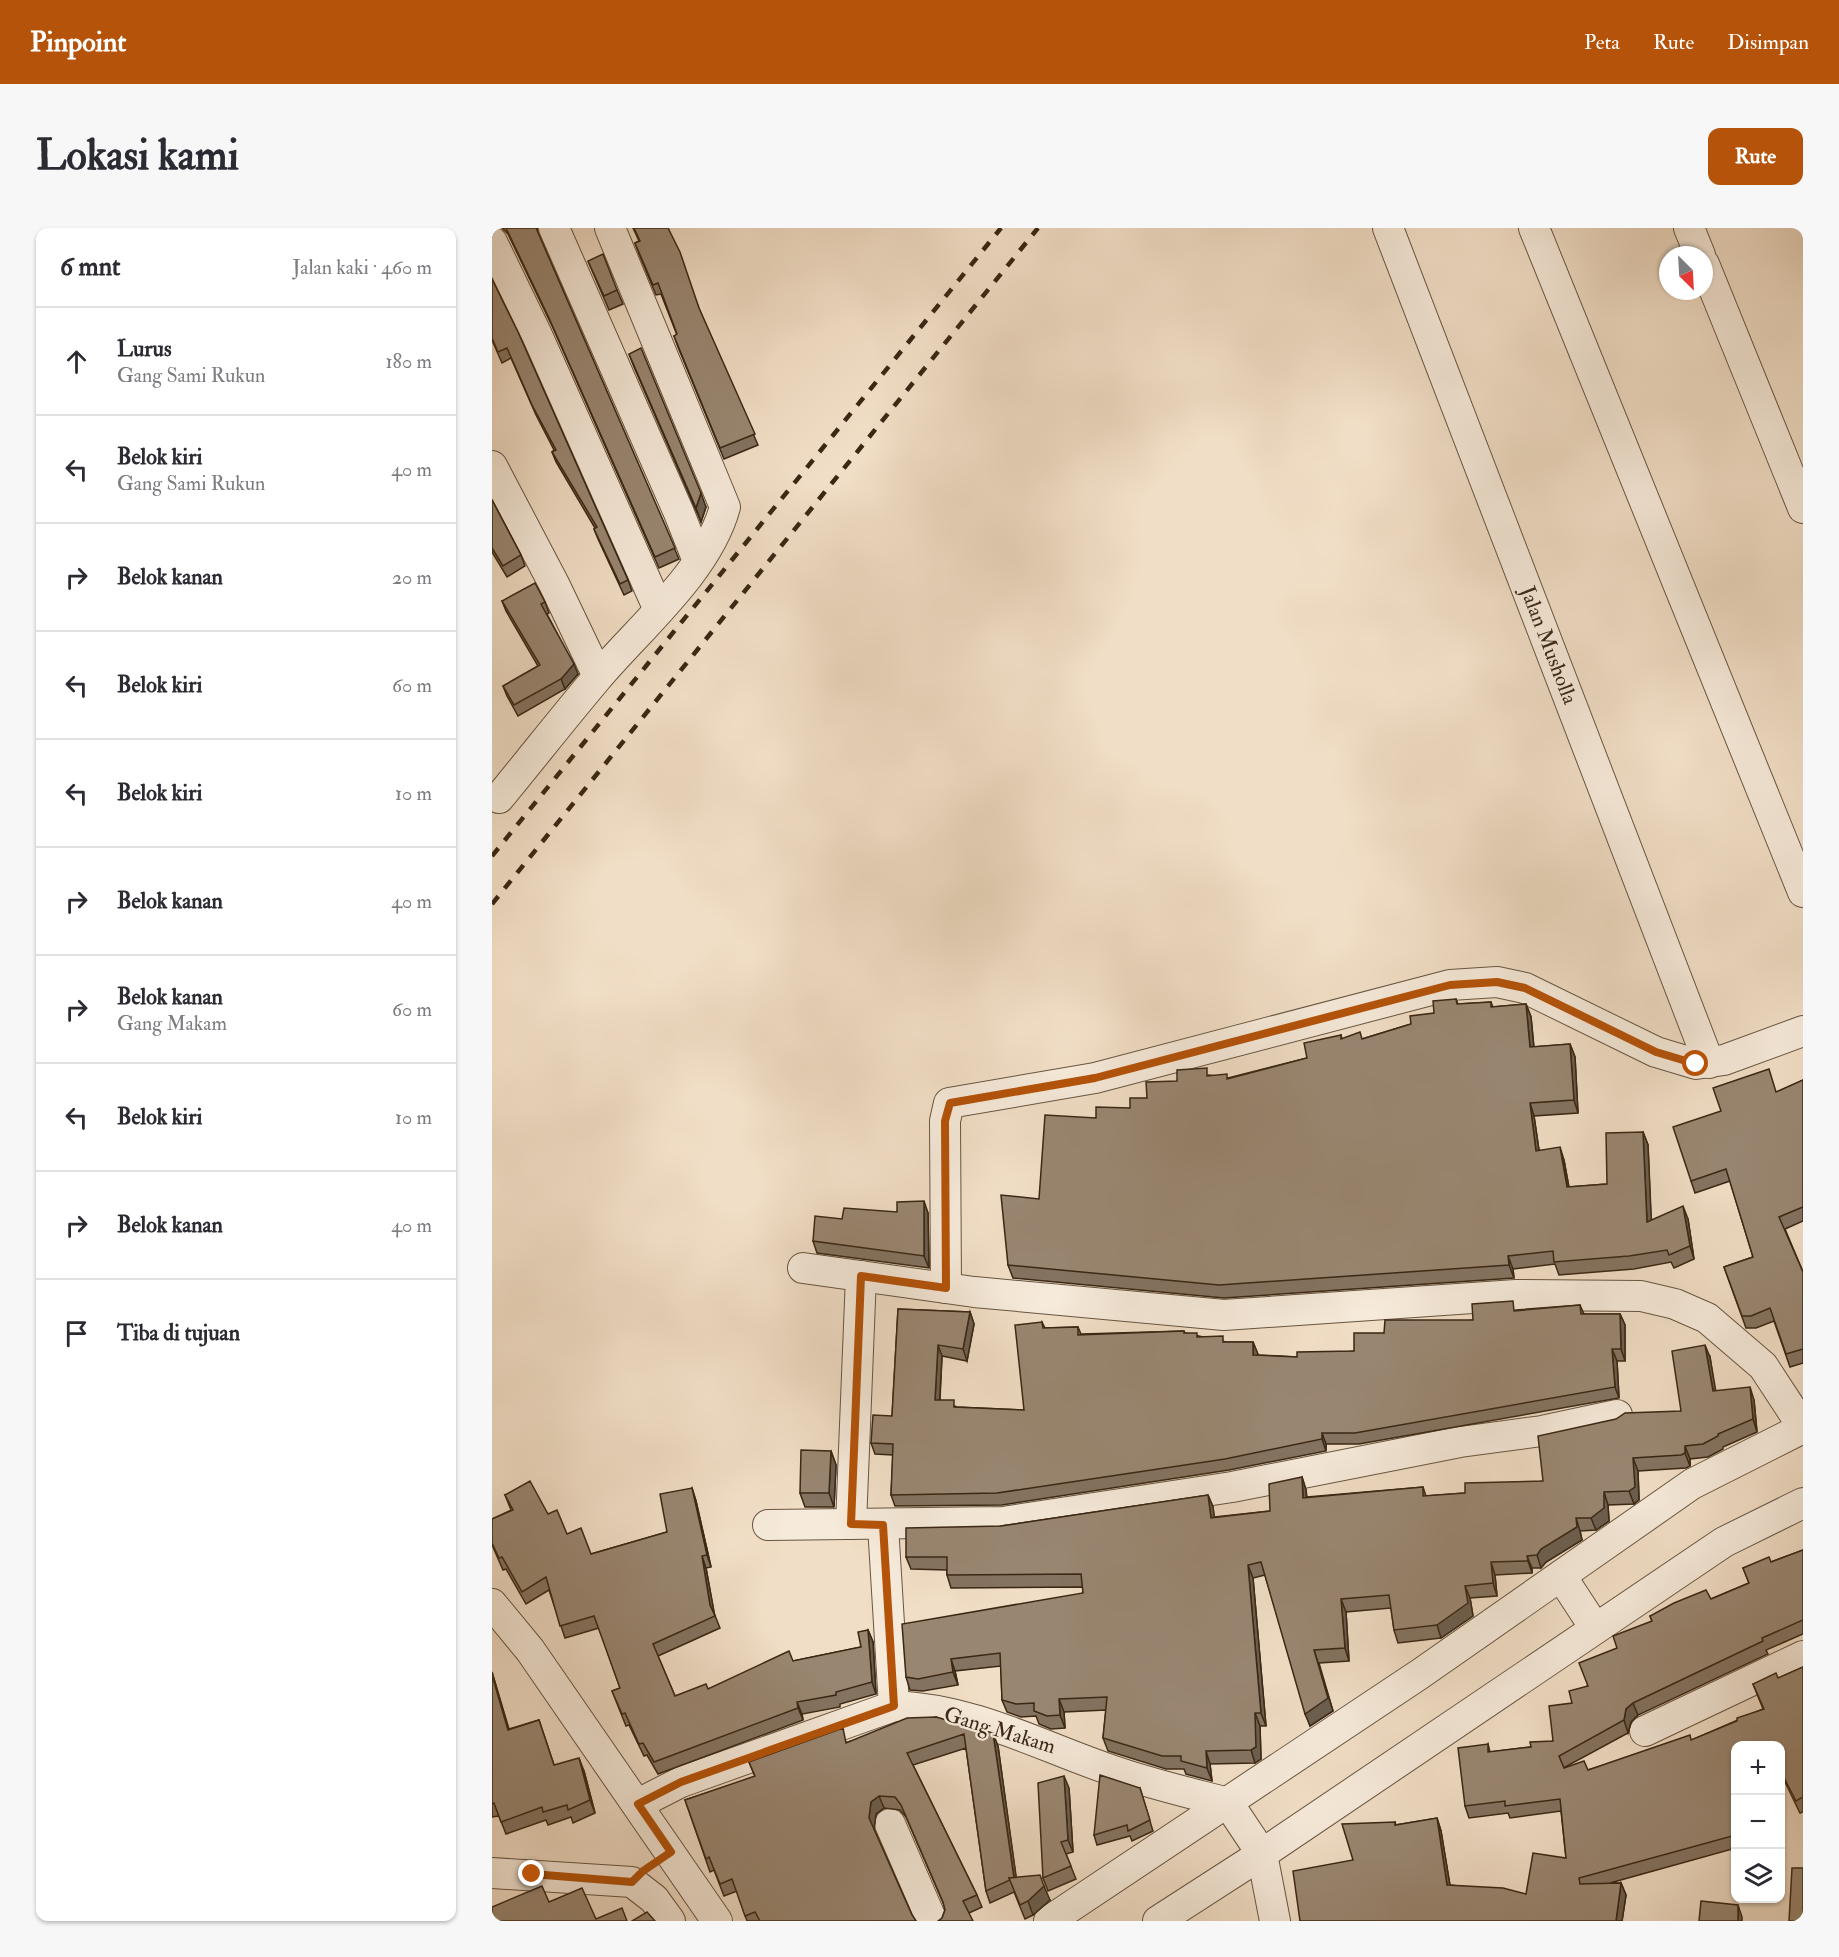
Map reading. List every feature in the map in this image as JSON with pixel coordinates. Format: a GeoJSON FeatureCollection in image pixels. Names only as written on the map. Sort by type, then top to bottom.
{"type":"FeatureCollection","features":[{"type":"Feature","properties":{"kind":"street"},"geometry":{"type":"LineString","coordinates":[[554,228],[698,561]]}},
{"type":"Feature","properties":{"kind":"street"},"geometry":{"type":"LineString","coordinates":[[499,798],[598,676],[659,610],[698,561],[720,527],[725,507],[610,228]]}},
{"type":"Feature","properties":{"kind":"street","name":"Jalan Musholla"},"geometry":{"type":"LineString","coordinates":[[1388,228],[1709,1063]]}},
{"type":"Feature","properties":{"kind":"street"},"geometry":{"type":"LineString","coordinates":[[1534,228],[1803,892]]}},
{"type":"Feature","properties":{"kind":"street"},"geometry":{"type":"LineString","coordinates":[[1689,228],[1696,246]]}},
{"type":"Feature","properties":{"kind":"street"},"geometry":{"type":"LineString","coordinates":[[492,242],[537,335],[659,610]]}},
{"type":"Feature","properties":{"kind":"street"},"geometry":{"type":"LineString","coordinates":[[1713,286],[1803,508]]}},
{"type":"Feature","properties":{"kind":"street"},"geometry":{"type":"LineString","coordinates":[[492,466],[554,584],[598,676]]}},
{"type":"Feature","properties":{"kind":"street"},"geometry":{"type":"LineString","coordinates":[[946,1288],[945,1121],[950,1103],[1095,1078],[1450,985],[1497,982],[1525,988],[1656,1052],[1696,1064],[1724,1060],[1803,1031]]}},
{"type":"Feature","properties":{"kind":"street"},"geometry":{"type":"LineString","coordinates":[[804,1268],[946,1288],[1224,1315],[1516,1295],[1641,1296],[1675,1304],[1707,1318],[1763,1366],[1803,1428],[1692,1484],[1579,1603],[1258,1849],[1158,1921]]}},
{"type":"Feature","properties":{"kind":"street"},"geometry":{"type":"LineString","coordinates":[[851,1524],[861,1276]]}},
{"type":"Feature","properties":{"kind":"street"},"geometry":{"type":"LineString","coordinates":[[768,1525],[1003,1522],[1233,1486],[1460,1442],[1542,1431],[1617,1415]]}},
{"type":"Feature","properties":{"kind":"street"},"geometry":{"type":"LineString","coordinates":[[1049,1921],[1579,1603],[1724,1542],[1803,1503]]}},
{"type":"Feature","properties":{"kind":"street"},"geometry":{"type":"LineString","coordinates":[[883,1525],[894,1706]]}},
{"type":"Feature","properties":{"kind":"street"},"geometry":{"type":"LineString","coordinates":[[492,1604],[530,1650],[638,1804],[653,1866],[654,1899],[670,1921]]}},
{"type":"Feature","properties":{"kind":"street"},"geometry":{"type":"LineString","coordinates":[[1645,1731],[1803,1656]]}},
{"type":"Feature","properties":{"kind":"street","name":"Gang Makam"},"geometry":{"type":"LineString","coordinates":[[638,1804],[681,1782],[894,1706],[917,1707],[972,1717],[1125,1775],[1234,1810]]}},
{"type":"Feature","properties":{"kind":"street"},"geometry":{"type":"LineString","coordinates":[[1234,1810],[1258,1849],[1275,1921]]}},
{"type":"Feature","properties":{"kind":"street"},"geometry":{"type":"LineString","coordinates":[[890,1824],[932,1921]]}},
{"type":"Feature","properties":{"kind":"street"},"geometry":{"type":"LineString","coordinates":[[492,1872],[653,1866],[705,1917]]}},
{"type":"Feature","properties":{"kind":"building"},"geometry":{"type":"Polygon","coordinates":[[[506,228],[536,228],[675,548],[655,557],[549,318],[506,228]]]}},
{"type":"Feature","properties":{"kind":"building"},"geometry":{"type":"Polygon","coordinates":[[[634,228],[668,228],[680,252],[699,308],[755,434],[720,448],[674,336],[677,334],[658,283],[653,285],[635,243],[640,241],[634,228]]]}},
{"type":"Feature","properties":{"kind":"building"},"geometry":{"type":"Polygon","coordinates":[[[603,254],[617,290],[604,296],[588,261],[603,254]]]}},
{"type":"Feature","properties":{"kind":"building"},"geometry":{"type":"Polygon","coordinates":[[[492,279],[518,332],[628,580],[620,584],[594,529],[597,527],[552,452],[556,450],[532,405],[507,348],[498,352],[492,338],[492,279]]]}},
{"type":"Feature","properties":{"kind":"building"},"geometry":{"type":"Polygon","coordinates":[[[641,348],[701,493],[696,508],[629,354],[641,348]]]}},
{"type":"Feature","properties":{"kind":"building"},"geometry":{"type":"Polygon","coordinates":[[[492,500],[521,555],[503,566],[492,548],[492,500]]]}},
{"type":"Feature","properties":{"kind":"building"},"geometry":{"type":"Polygon","coordinates":[[[535,583],[545,602],[541,604],[574,664],[561,679],[514,705],[503,686],[540,665],[502,601],[535,583]]]}},
{"type":"Feature","properties":{"kind":"building"},"geometry":{"type":"Polygon","coordinates":[[[1456,999],[1457,1004],[1491,1002],[1491,1007],[1526,1004],[1530,1047],[1570,1044],[1574,1100],[1530,1103],[1536,1151],[1560,1147],[1567,1187],[1607,1184],[1606,1133],[1643,1132],[1647,1222],[1683,1206],[1690,1246],[1669,1255],[1667,1250],[1629,1256],[1554,1262],[1553,1251],[1508,1256],[1509,1265],[1219,1285],[1008,1265],[1001,1195],[1039,1199],[1045,1115],[1096,1118],[1096,1107],[1130,1108],[1130,1098],[1147,1098],[1146,1082],[1177,1081],[1177,1070],[1207,1068],[1207,1076],[1227,1074],[1227,1079],[1307,1058],[1304,1043],[1341,1035],[1341,1039],[1360,1032],[1362,1039],[1411,1024],[1410,1016],[1434,1013],[1433,1001],[1456,999]]]}},
{"type":"Feature","properties":{"kind":"building"},"geometry":{"type":"Polygon","coordinates":[[[1769,1069],[1776,1092],[1803,1080],[1803,1207],[1779,1217],[1803,1272],[1803,1349],[1786,1354],[1770,1308],[1751,1316],[1742,1316],[1724,1267],[1753,1257],[1726,1169],[1691,1181],[1673,1127],[1721,1111],[1713,1088],[1769,1069]]]}},
{"type":"Feature","properties":{"kind":"building"},"geometry":{"type":"Polygon","coordinates":[[[924,1201],[924,1256],[813,1241],[815,1216],[842,1219],[844,1208],[897,1212],[897,1202],[924,1201]]]}},
{"type":"Feature","properties":{"kind":"building"},"geometry":{"type":"Polygon","coordinates":[[[1513,1301],[1514,1311],[1580,1305],[1581,1314],[1620,1314],[1621,1349],[1612,1349],[1615,1387],[1355,1433],[1322,1433],[1322,1439],[1225,1459],[997,1493],[891,1495],[893,1444],[871,1443],[873,1415],[892,1416],[898,1309],[970,1312],[963,1349],[938,1345],[935,1400],[954,1400],[954,1407],[1024,1410],[1015,1325],[1042,1322],[1043,1328],[1078,1327],[1078,1335],[1184,1331],[1184,1333],[1197,1333],[1197,1337],[1223,1336],[1223,1342],[1253,1342],[1253,1355],[1297,1357],[1297,1352],[1354,1351],[1354,1333],[1384,1333],[1385,1320],[1473,1320],[1472,1304],[1513,1301]]]}},
{"type":"Feature","properties":{"kind":"building"},"geometry":{"type":"Polygon","coordinates":[[[1705,1345],[1713,1391],[1750,1387],[1753,1419],[1718,1434],[1703,1444],[1685,1446],[1685,1453],[1681,1455],[1633,1458],[1635,1487],[1629,1491],[1604,1492],[1604,1508],[1591,1518],[1576,1518],[1577,1527],[1541,1549],[1537,1555],[1527,1556],[1528,1561],[1491,1562],[1493,1583],[1465,1586],[1468,1603],[1437,1625],[1394,1630],[1389,1595],[1341,1599],[1345,1648],[1314,1650],[1328,1698],[1305,1714],[1261,1562],[1248,1565],[1261,1713],[1255,1713],[1256,1747],[1251,1750],[1206,1751],[1207,1768],[1181,1761],[1181,1756],[1162,1756],[1103,1738],[1107,1697],[1059,1699],[1060,1715],[1047,1716],[1034,1711],[1034,1703],[1016,1704],[1002,1700],[1000,1653],[951,1659],[953,1672],[918,1679],[906,1677],[902,1624],[1083,1593],[1081,1574],[947,1575],[947,1557],[906,1557],[906,1528],[1001,1526],[1208,1495],[1211,1518],[1270,1511],[1269,1484],[1302,1477],[1303,1498],[1423,1487],[1423,1496],[1465,1493],[1465,1483],[1543,1481],[1538,1436],[1616,1419],[1625,1413],[1681,1411],[1672,1351],[1705,1345]]]}},
{"type":"Feature","properties":{"kind":"building"},"geometry":{"type":"Polygon","coordinates":[[[801,1450],[831,1451],[829,1493],[800,1493],[801,1450]]]}},
{"type":"Feature","properties":{"kind":"building"},"geometry":{"type":"Polygon","coordinates":[[[530,1481],[548,1514],[557,1510],[567,1534],[581,1528],[591,1554],[667,1532],[660,1494],[692,1488],[707,1555],[702,1556],[710,1605],[715,1616],[653,1644],[675,1696],[706,1684],[708,1689],[789,1651],[793,1661],[861,1647],[858,1632],[868,1630],[872,1682],[836,1692],[836,1695],[797,1702],[798,1708],[654,1762],[643,1743],[639,1744],[612,1691],[620,1688],[594,1616],[560,1626],[546,1577],[522,1592],[502,1557],[499,1558],[492,1543],[492,1519],[513,1510],[505,1495],[530,1481]]]}},
{"type":"Feature","properties":{"kind":"building"},"geometry":{"type":"Polygon","coordinates":[[[1803,1550],[1803,1620],[1762,1638],[1763,1641],[1633,1703],[1626,1709],[1624,1720],[1559,1756],[1564,1768],[1584,1761],[1588,1770],[1690,1735],[1691,1740],[1737,1721],[1737,1718],[1764,1709],[1753,1684],[1776,1673],[1778,1678],[1803,1667],[1803,1797],[1796,1801],[1785,1780],[1785,1741],[1731,1741],[1731,1836],[1579,1878],[1580,1884],[1621,1883],[1616,1921],[1300,1921],[1293,1871],[1353,1860],[1342,1824],[1395,1822],[1395,1825],[1437,1818],[1447,1885],[1503,1888],[1526,1894],[1533,1853],[1566,1858],[1560,1799],[1505,1806],[1505,1801],[1465,1806],[1458,1748],[1488,1744],[1488,1752],[1531,1747],[1530,1742],[1553,1741],[1549,1706],[1572,1703],[1569,1691],[1588,1686],[1579,1663],[1617,1648],[1613,1636],[1652,1621],[1650,1616],[1674,1603],[1706,1590],[1711,1599],[1749,1583],[1743,1568],[1769,1557],[1771,1562],[1803,1550]]]}},
{"type":"Feature","properties":{"kind":"building"},"geometry":{"type":"Polygon","coordinates":[[[492,1675],[508,1730],[539,1720],[554,1765],[579,1758],[590,1800],[568,1810],[567,1805],[543,1812],[542,1807],[501,1822],[494,1803],[492,1804],[492,1675]]]}},
{"type":"Feature","properties":{"kind":"building"},"geometry":{"type":"Polygon","coordinates":[[[936,1717],[993,1733],[1014,1878],[1009,1878],[1010,1880],[986,1891],[964,1734],[907,1753],[977,1895],[963,1901],[973,1921],[938,1921],[945,1910],[943,1902],[901,1805],[895,1797],[879,1796],[871,1802],[869,1818],[916,1921],[760,1921],[755,1912],[745,1916],[732,1879],[720,1884],[709,1857],[706,1859],[685,1800],[755,1776],[749,1762],[843,1728],[846,1743],[907,1718],[936,1717]]]}},
{"type":"Feature","properties":{"kind":"building"},"geometry":{"type":"Polygon","coordinates":[[[1100,1775],[1140,1788],[1150,1820],[1128,1831],[1127,1825],[1094,1835],[1100,1775]]]}},
{"type":"Feature","properties":{"kind":"building"},"geometry":{"type":"Polygon","coordinates":[[[1064,1776],[1068,1840],[1061,1842],[1071,1866],[1043,1878],[1038,1783],[1064,1776]]]}},
{"type":"Feature","properties":{"kind":"building"},"geometry":{"type":"Polygon","coordinates":[[[1792,1868],[1803,1868],[1803,1921],[1789,1921],[1792,1868]]]}},
{"type":"Feature","properties":{"kind":"building"},"geometry":{"type":"Polygon","coordinates":[[[1040,1875],[1044,1886],[1028,1901],[1020,1905],[1009,1878],[1040,1875]]]}},
{"type":"Feature","properties":{"kind":"building"},"geometry":{"type":"Polygon","coordinates":[[[542,1886],[549,1902],[582,1888],[596,1919],[622,1908],[627,1921],[492,1921],[492,1907],[542,1886]]]}},
{"type":"Feature","properties":{"kind":"building"},"geometry":{"type":"Polygon","coordinates":[[[1701,1901],[1738,1905],[1738,1921],[1699,1921],[1701,1901]]]}},
{"type":"Feature","properties":{"kind":"building"},"geometry":{"type":"Polygon","coordinates":[[[647,1912],[655,1921],[632,1921],[647,1912]]]}},
{"type":"Feature","properties":{"kind":"railway"},"geometry":{"type":"LineString","coordinates":[[492,856],[1001,228]]}},
{"type":"Feature","properties":{"kind":"railway"},"geometry":{"type":"LineString","coordinates":[[492,904],[1038,228]]}},
{"type":"Feature","properties":{"kind":"route"},"geometry":{"type":"LineString","coordinates":[[532,1874],[632,1882],[643,1871],[671,1852],[638,1804],[681,1782],[894,1706],[883,1525],[851,1524],[861,1276],[946,1288],[945,1121],[950,1103],[1095,1078],[1450,985],[1497,982],[1525,988],[1656,1052],[1696,1064]]}}]}
